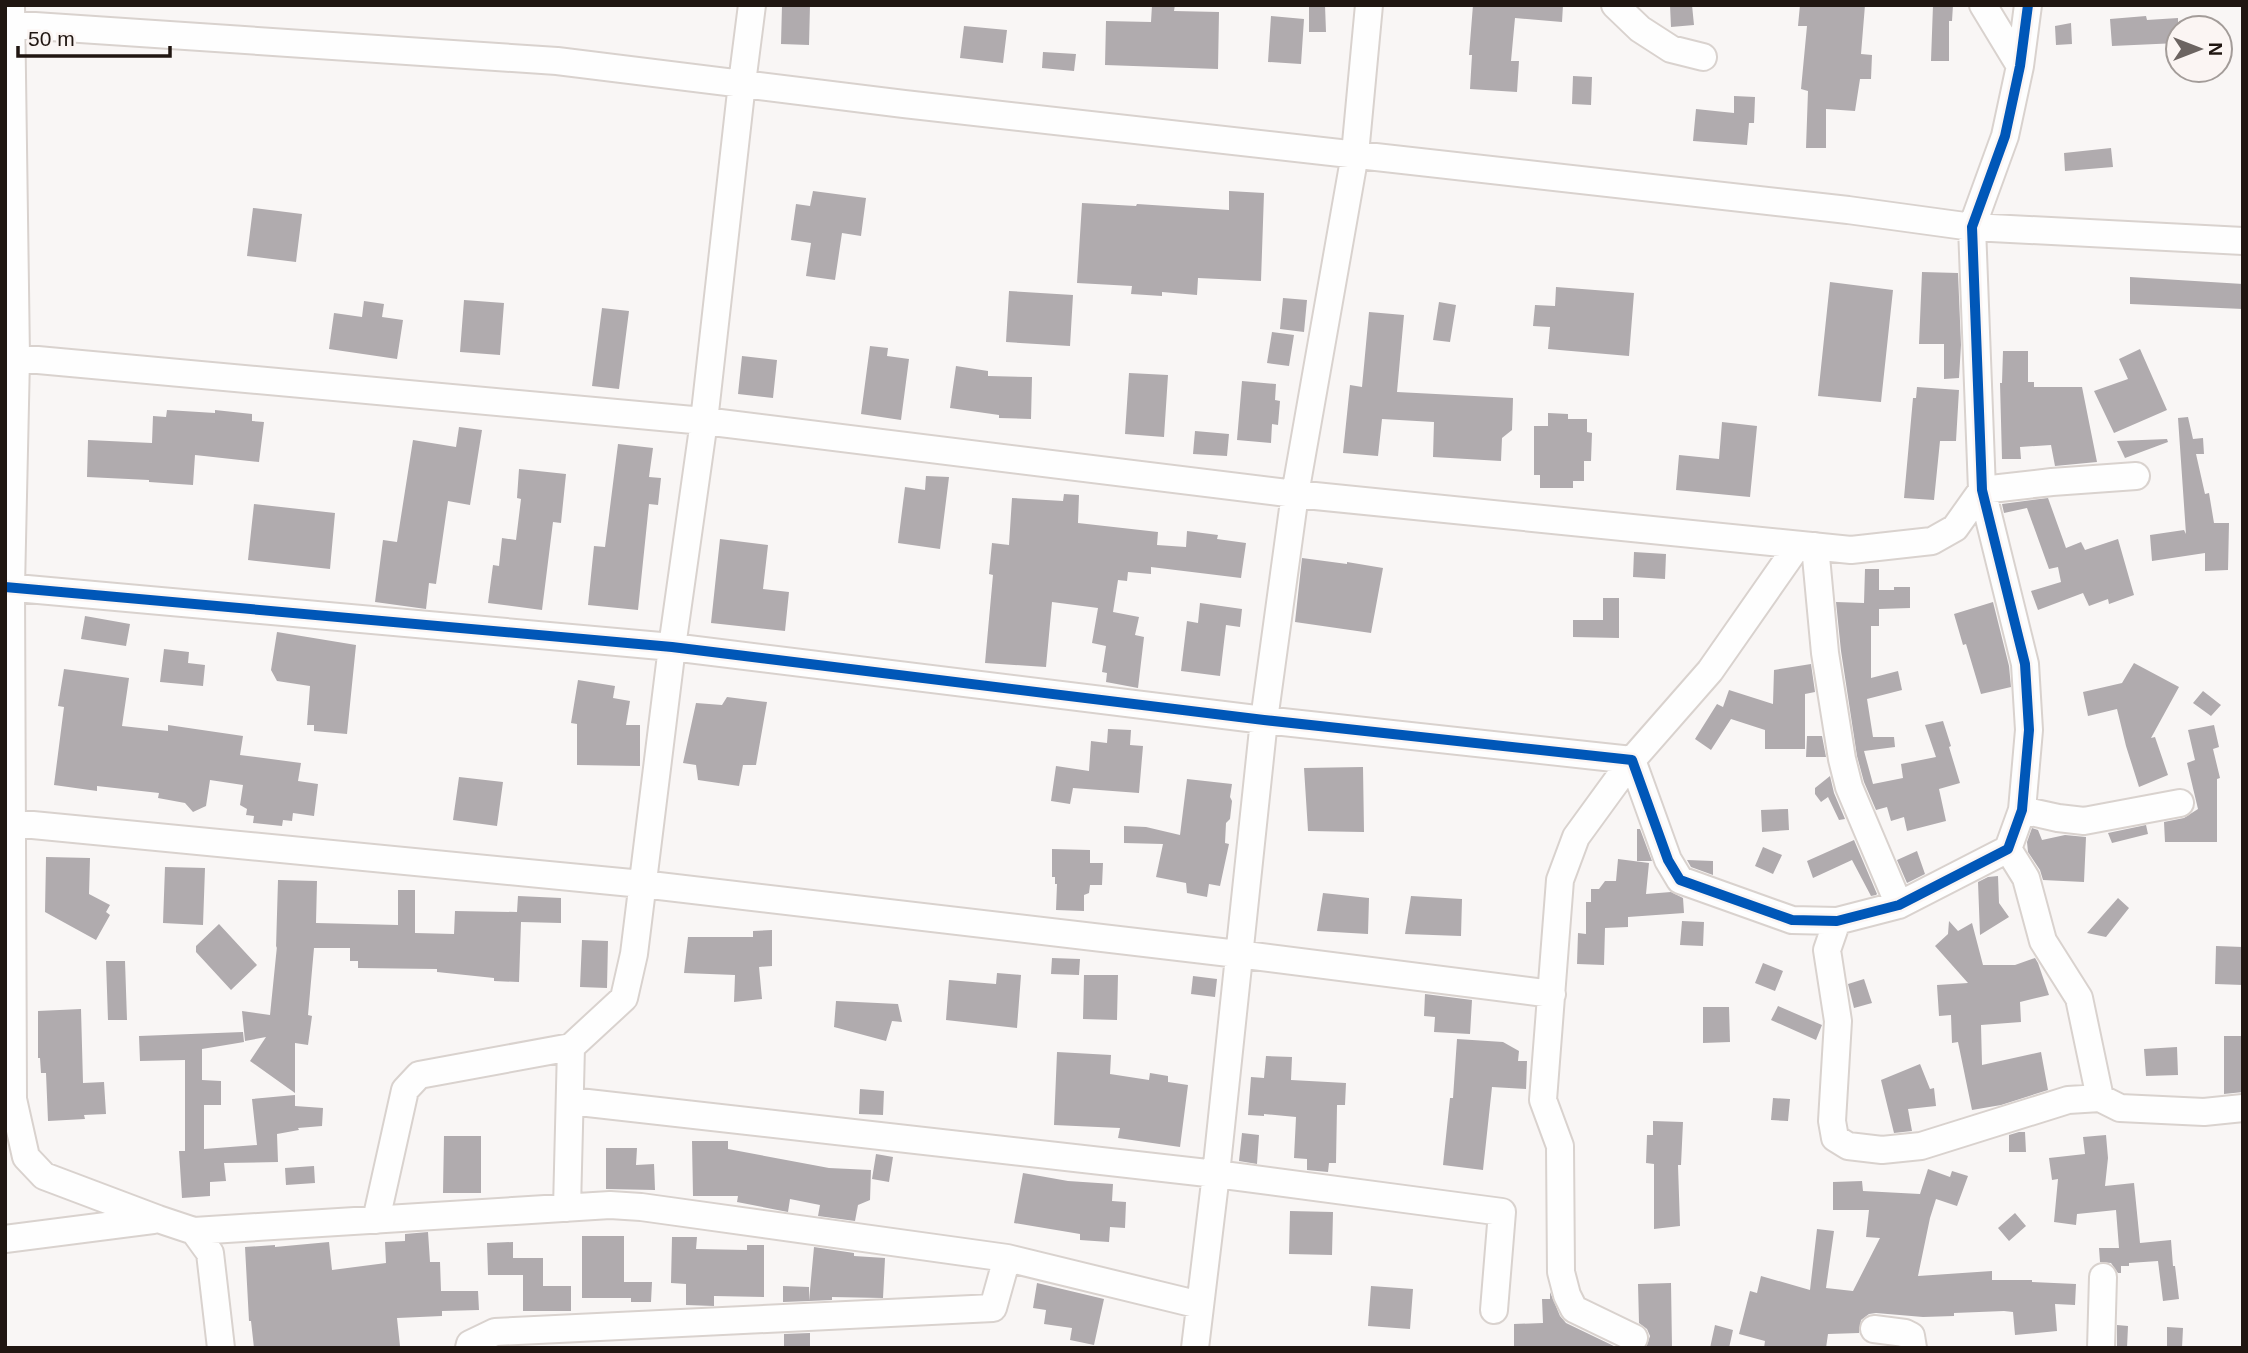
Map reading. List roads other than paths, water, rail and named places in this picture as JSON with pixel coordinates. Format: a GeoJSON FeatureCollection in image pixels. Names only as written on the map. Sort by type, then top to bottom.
{"type":"FeatureCollection","features":[{"type":"Feature","properties":{"kind":"street"},"geometry":{"type":"LineString","coordinates":[[376,1220],[405,1090],[419,1075],[571,1046],[624,998],[634,954],[672,646],[704,421],[752,5]]}},
{"type":"Feature","properties":{"kind":"street"},"geometry":{"type":"LineString","coordinates":[[1195,1348],[1265,720],[1295,494],[1355,154],[1369,5]]}},
{"type":"Feature","properties":{"kind":"street"},"geometry":{"type":"LineString","coordinates":[[1615,5],[1640,29],[1671,49],[1703,57]]}},
{"type":"Feature","properties":{"kind":"street"},"geometry":{"type":"LineString","coordinates":[[1983,5],[2020,66]]}},
{"type":"Feature","properties":{"kind":"street"},"geometry":{"type":"LineString","coordinates":[[1632,760],[1668,860],[1680,880],[1792,920],[1837,921],[1899,905],[2008,849],[2022,810],[2029,730],[2025,664],[1982,490],[1972,228],[2005,136],[2020,66],[2028,5]]}},
{"type":"Feature","properties":{"kind":"street"},"geometry":{"type":"LineString","coordinates":[[1200,1305],[1007,1258],[641,1207],[610,1205],[194,1231],[44,1176],[26,1157],[13,1099],[8,587],[11,357],[9,18],[544,60],[904,104],[1848,210],[1972,228],[2243,241]]}},
{"type":"Feature","properties":{"kind":"street"},"geometry":{"type":"LineString","coordinates":[[11,357],[704,421],[1295,494],[1851,550],[1932,541],[1955,528],[1982,490],[2136,476]]}},
{"type":"Feature","properties":{"kind":"street"},"geometry":{"type":"LineString","coordinates":[[1634,1338],[1574,1309],[1567,1296],[1561,1272],[1560,1146],[1543,1100],[1560,880],[1576,837],[1632,760],[1710,671],[1807,546]]}},
{"type":"Feature","properties":{"kind":"street"},"geometry":{"type":"LineString","coordinates":[[1807,546],[1849,787],[1899,905]]}},
{"type":"Feature","properties":{"kind":"street"},"geometry":{"type":"LineString","coordinates":[[8,587],[672,646],[1265,720],[1632,760]]}},
{"type":"Feature","properties":{"kind":"street"},"geometry":{"type":"LineString","coordinates":[[2022,810],[2084,821],[2180,803]]}},
{"type":"Feature","properties":{"kind":"street"},"geometry":{"type":"LineString","coordinates":[[12,823],[642,884],[1552,994]]}},
{"type":"Feature","properties":{"kind":"street"},"geometry":{"type":"LineString","coordinates":[[2008,849],[2026,878],[2043,942],[2079,998],[2100,1098]]}},
{"type":"Feature","properties":{"kind":"street"},"geometry":{"type":"LineString","coordinates":[[1837,921],[1826,950],[1838,1021],[1832,1121],[1835,1138],[1848,1146],[1882,1150],[1921,1146],[2068,1100],[2100,1098],[2120,1108],[2204,1112],[2243,1108]]}},
{"type":"Feature","properties":{"kind":"street"},"geometry":{"type":"LineString","coordinates":[[567,1208],[571,1046]]}},
{"type":"Feature","properties":{"kind":"street"},"geometry":{"type":"LineString","coordinates":[[570,1101],[1216,1174],[1502,1212],[1494,1310]]}},
{"type":"Feature","properties":{"kind":"street"},"geometry":{"type":"LineString","coordinates":[[5,1239],[158,1219]]}},
{"type":"Feature","properties":{"kind":"street"},"geometry":{"type":"LineString","coordinates":[[194,1231],[210,1253],[221,1348]]}},
{"type":"Feature","properties":{"kind":"street"},"geometry":{"type":"LineString","coordinates":[[469,1348],[495,1332],[993,1308],[1007,1258]]}},
{"type":"Feature","properties":{"kind":"street"},"geometry":{"type":"LineString","coordinates":[[2101,1348],[2103,1278]]}},
{"type":"Feature","properties":{"kind":"street"},"geometry":{"type":"LineString","coordinates":[[1874,1329],[1905,1333],[1910,1336],[1913,1348]]}}]}
